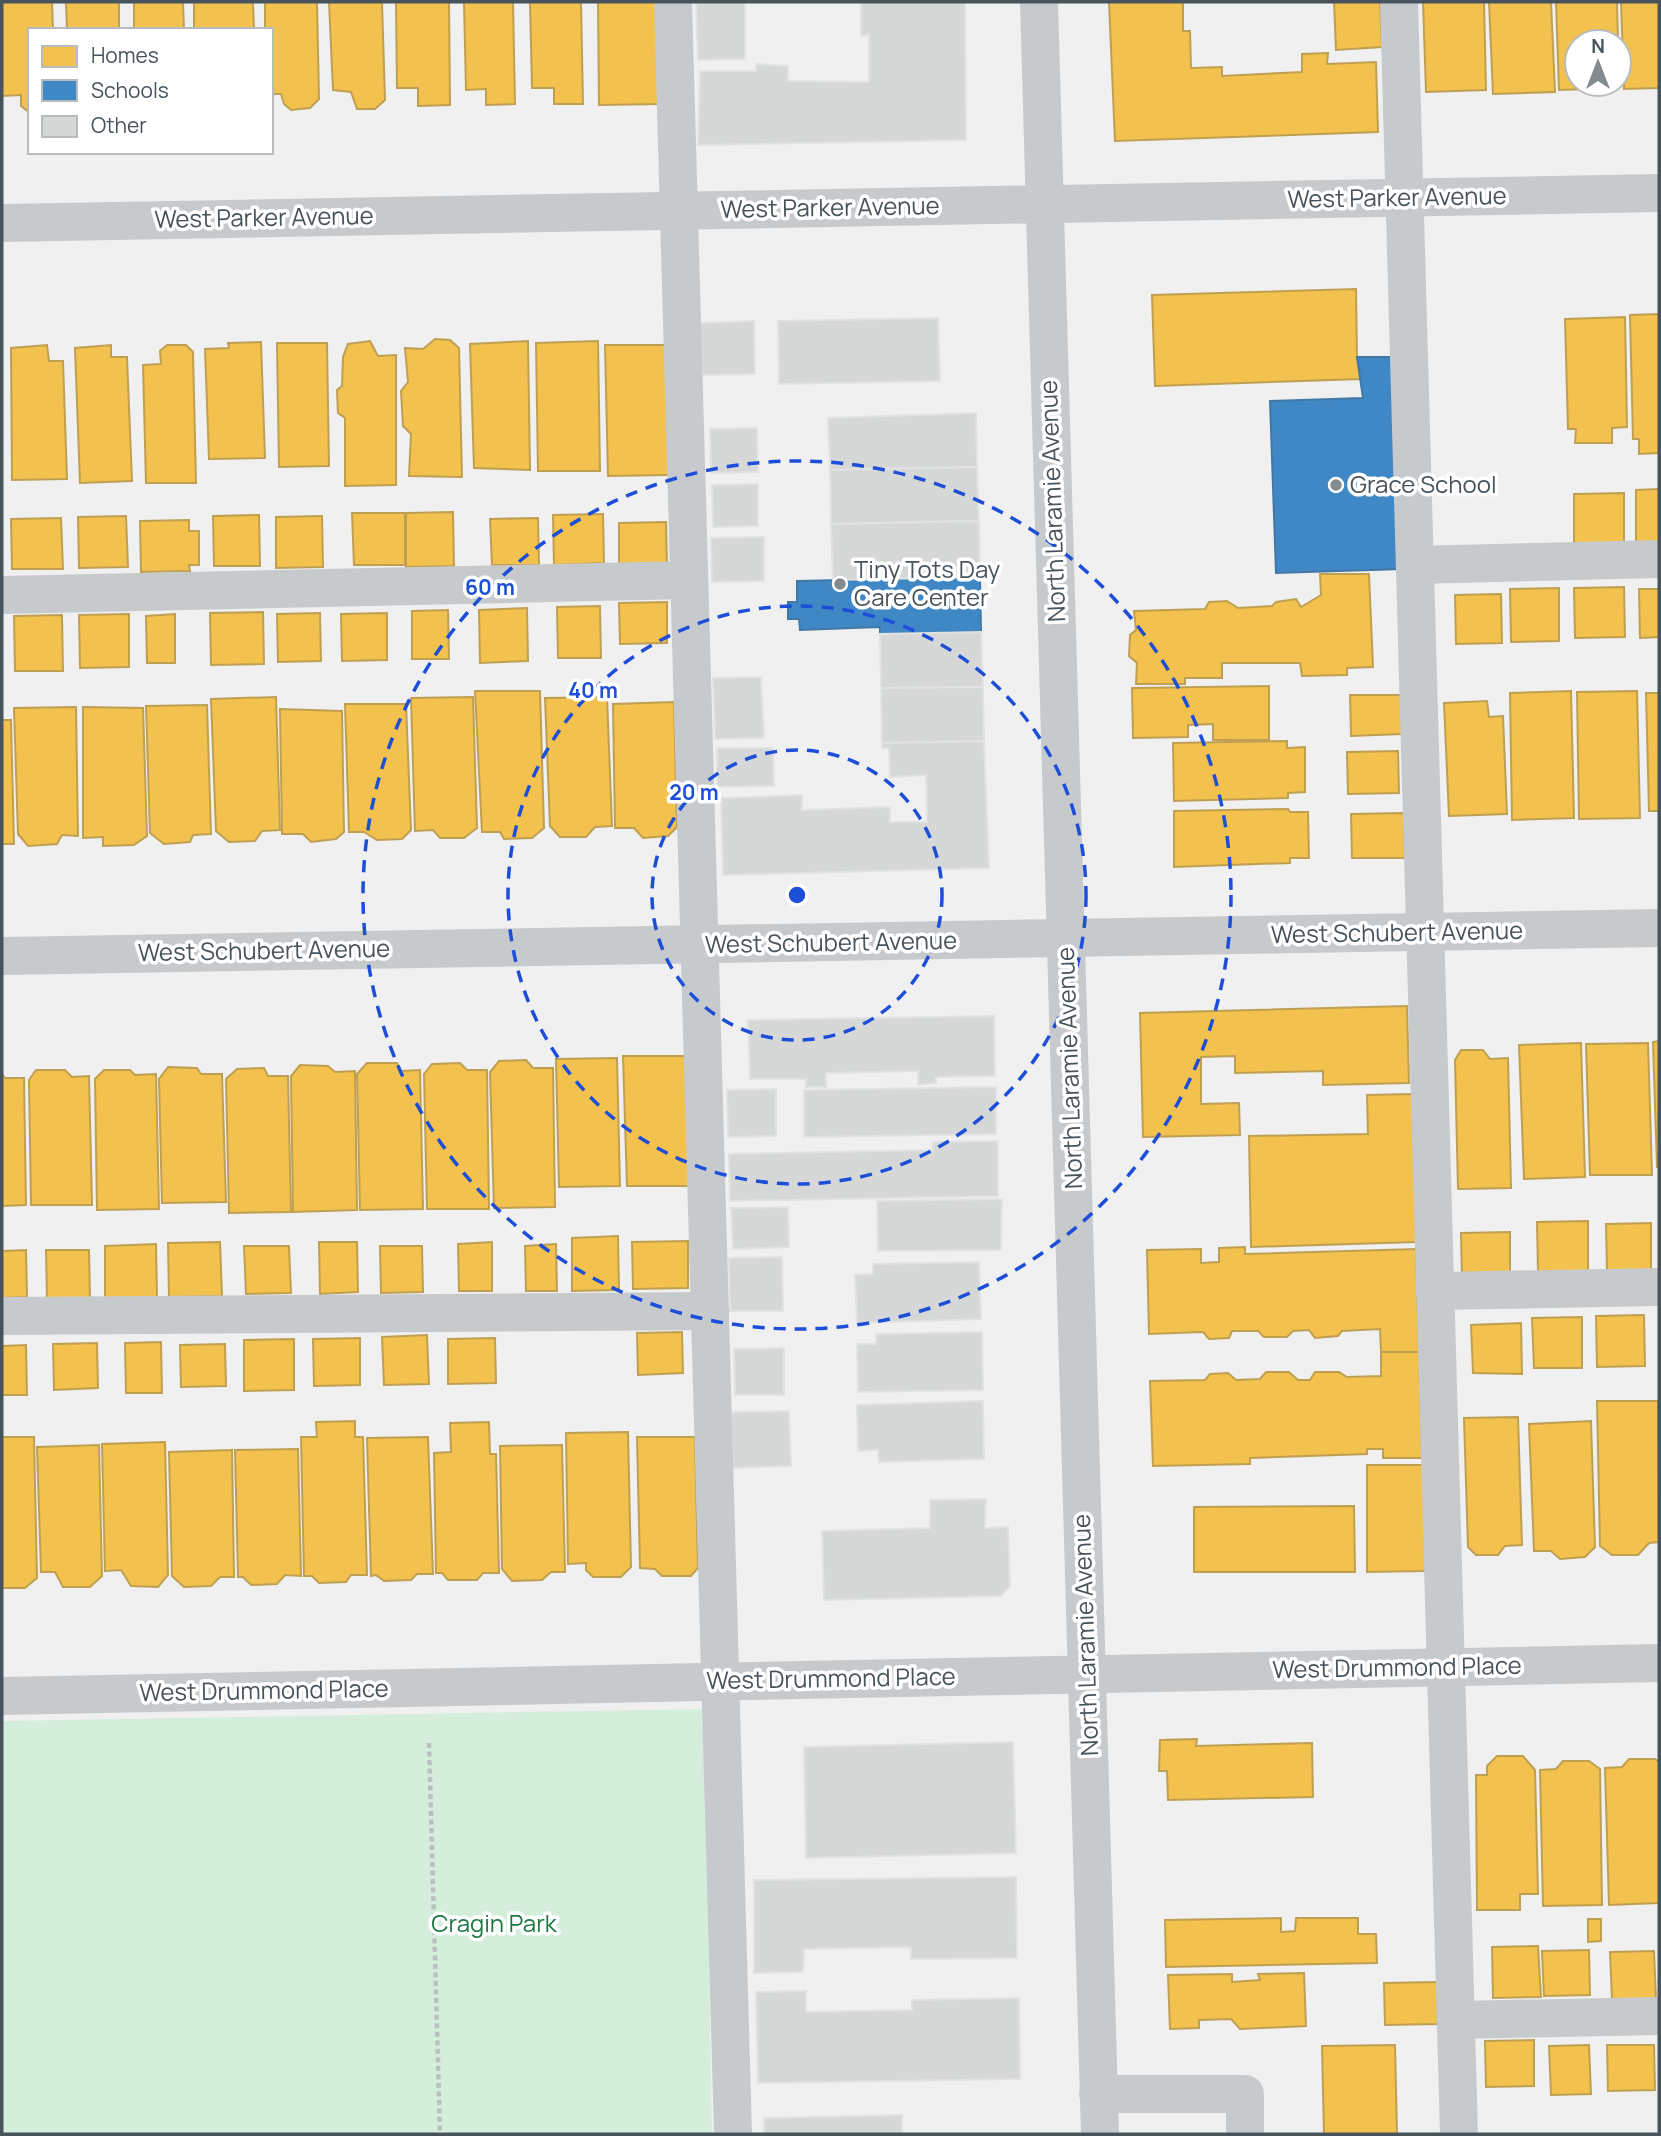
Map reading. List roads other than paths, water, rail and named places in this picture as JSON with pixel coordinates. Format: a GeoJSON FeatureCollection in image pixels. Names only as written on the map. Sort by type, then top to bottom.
{"type":"FeatureCollection","features":[{"type":"Feature","properties":{"kind":"street"},"geometry":{"type":"LineString","coordinates":[[673,2],[733,2134]]}},
{"type":"Feature","properties":{"kind":"street","name":"North Laramie Avenue"},"geometry":{"type":"LineString","coordinates":[[1039,2],[1100,2134]]}},
{"type":"Feature","properties":{"kind":"street"},"geometry":{"type":"LineString","coordinates":[[1399,2],[1459,2134]]}},
{"type":"Feature","properties":{"kind":"street","name":"West Parker Avenue"},"geometry":{"type":"LineString","coordinates":[[2,223],[1659,193]]}},
{"type":"Feature","properties":{"kind":"street"},"geometry":{"type":"LineString","coordinates":[[1415,565],[1659,559]]}},
{"type":"Feature","properties":{"kind":"street"},"geometry":{"type":"LineString","coordinates":[[2,595],[689,580]]}},
{"type":"Feature","properties":{"kind":"street","name":"West Schubert Avenue"},"geometry":{"type":"LineString","coordinates":[[2,956],[1659,928]]}},
{"type":"Feature","properties":{"kind":"street"},"geometry":{"type":"LineString","coordinates":[[1435,1291],[1659,1287]]}},
{"type":"Feature","properties":{"kind":"street"},"geometry":{"type":"LineString","coordinates":[[2,1316],[710,1311]]}},
{"type":"Feature","properties":{"kind":"street","name":"West Drummond Place"},"geometry":{"type":"LineString","coordinates":[[2,1696],[1659,1663]]}},
{"type":"Feature","properties":{"kind":"street"},"geometry":{"type":"LineString","coordinates":[[1456,2020],[1659,2016]]}},
{"type":"Feature","properties":{"kind":"street"},"geometry":{"type":"LineString","coordinates":[[1098,2094],[1245,2094],[1245,2134]]}},
{"type":"Feature","properties":{"kind":"place","name":"Grace School"},"geometry":{"type":"Point","coordinates":[1336,485]}},
{"type":"Feature","properties":{"kind":"place","name":"Tiny Tots Day Care Center"},"geometry":{"type":"Point","coordinates":[840,584]}},
{"type":"Feature","properties":{"kind":"park label","name":"Cragin Park"},"geometry":{"type":"Point","coordinates":[494,1924]}}]}
